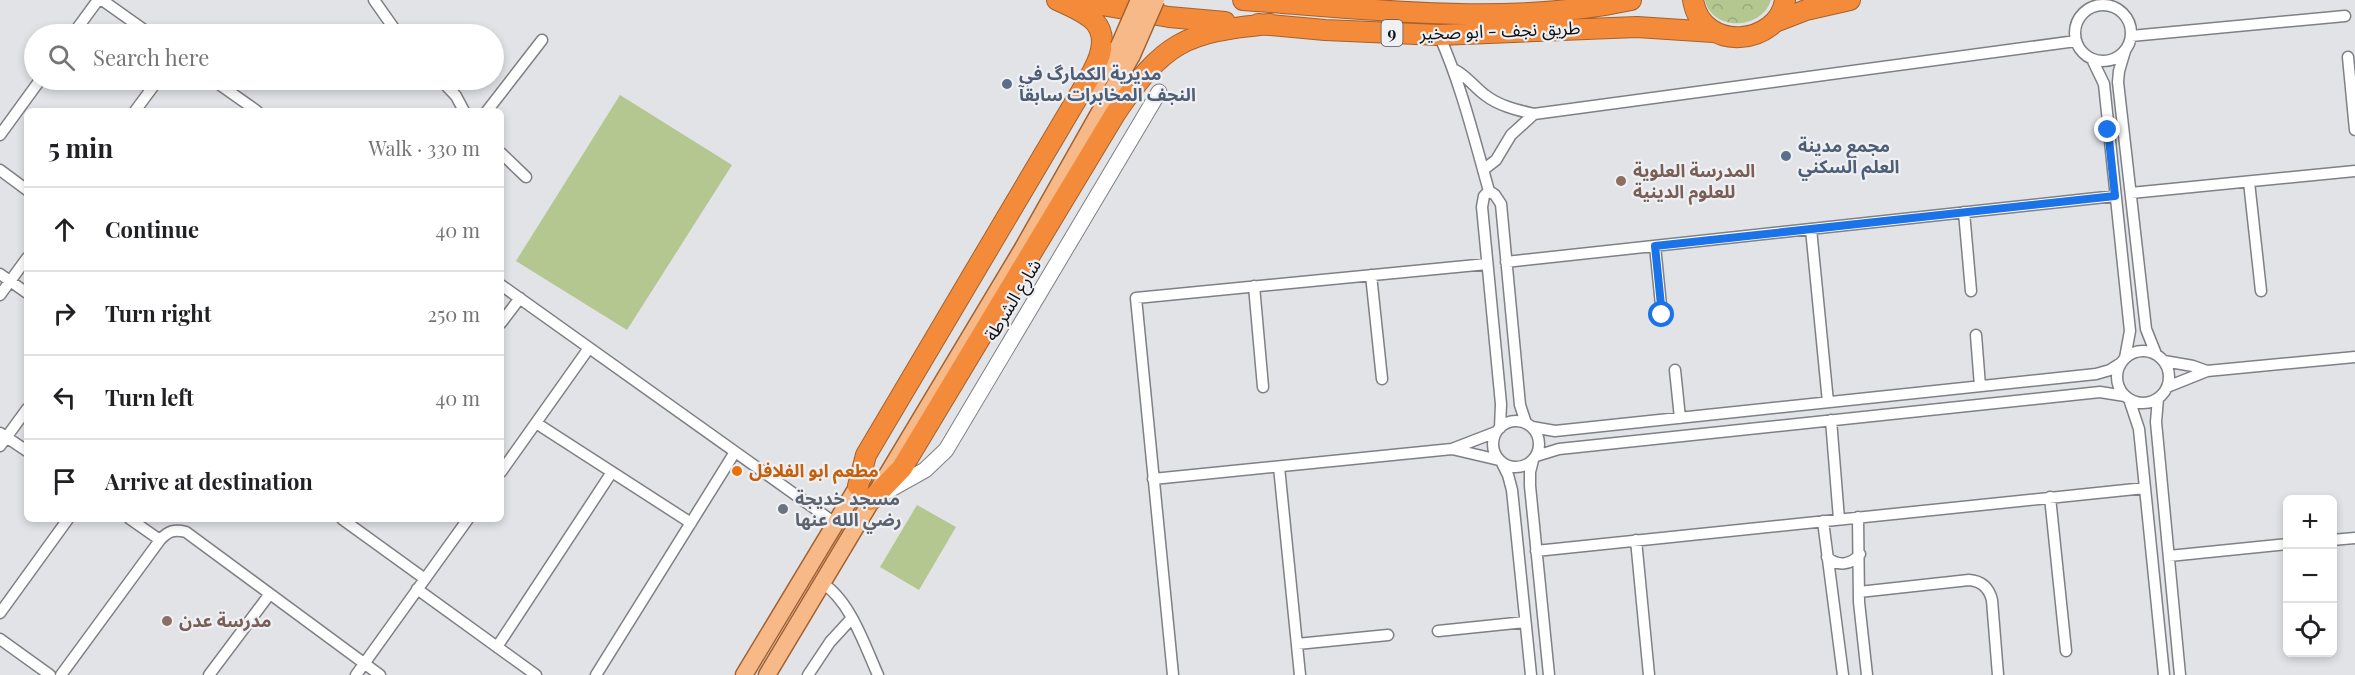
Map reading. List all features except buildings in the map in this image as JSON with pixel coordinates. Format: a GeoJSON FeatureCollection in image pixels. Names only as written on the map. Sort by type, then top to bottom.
{"type":"FeatureCollection","features":[{"type":"Feature","properties":{"kind":"highway"},"geometry":{"type":"LineString","coordinates":[[865,493],[866,455],[1075,102],[1102,50],[1101,34],[1094,21],[1057,0]]}},
{"type":"Feature","properties":{"kind":"highway","name":"طريق نجف - ابو صخير"},"geometry":{"type":"LineString","coordinates":[[1074,0],[1169,18],[1325,30],[1439,35],[1637,27],[1713,32]]}},
{"type":"Feature","properties":{"kind":"highway","name":"9"},"geometry":{"type":"LineString","coordinates":[[1243,0],[1414,6]]}},
{"type":"Feature","properties":{"kind":"highway","name":"طريق نجف - ابو صخير"},"geometry":{"type":"LineString","coordinates":[[1414,6],[1467,14],[1591,7],[1632,0]]}},
{"type":"Feature","properties":{"kind":"highway"},"geometry":{"type":"LineString","coordinates":[[1693,0],[1700,20],[1713,32]]}},
{"type":"Feature","properties":{"kind":"highway","name":"9"},"geometry":{"type":"LineString","coordinates":[[1713,32],[1728,37],[1749,35],[1783,8],[1806,10],[1850,0]]}},
{"type":"Feature","properties":{"kind":"highway"},"geometry":{"type":"LineString","coordinates":[[865,493],[902,468],[1115,114],[1147,70],[1172,48],[1197,36],[1222,29],[1270,24]]}},
{"type":"Feature","properties":{"kind":"main road"},"geometry":{"type":"LineString","coordinates":[[1125,50],[1139,0]]}},
{"type":"Feature","properties":{"kind":"main road"},"geometry":{"type":"LineString","coordinates":[[744,675],[835,523],[865,493],[1004,239],[1156,0]]}},
{"type":"Feature","properties":{"kind":"main road","name":"شارع الشرطة"},"geometry":{"type":"LineString","coordinates":[[767,675],[822,583],[865,493],[1023,248],[1125,50]]}},
{"type":"Feature","properties":{"kind":"street"},"geometry":{"type":"LineString","coordinates":[[81,24],[100,0],[135,24]]}},
{"type":"Feature","properties":{"kind":"street"},"geometry":{"type":"LineString","coordinates":[[374,0],[391,24]]}},
{"type":"Feature","properties":{"kind":"street"},"geometry":{"type":"LineString","coordinates":[[2164,675],[2139,429],[2127,397],[2118,384],[2117,376],[2130,331],[2104,84],[2092,59],[2079,48],[2076,40],[2075,30],[2078,20],[2085,11],[2095,6],[2106,5],[2116,9],[2125,16],[2130,25],[2131,36],[2124,51],[2118,82],[2146,329],[2168,369],[2167,387]]}},
{"type":"Feature","properties":{"kind":"street"},"geometry":{"type":"LineString","coordinates":[[2131,36],[2345,16]]}},
{"type":"Feature","properties":{"kind":"street"},"geometry":{"type":"LineString","coordinates":[[1439,35],[1455,70],[1456,82],[1489,191],[1501,204],[1520,405],[1529,425],[1539,438],[1529,480],[1549,675]]}},
{"type":"Feature","properties":{"kind":"street"},"geometry":{"type":"LineString","coordinates":[[490,108],[542,40]]}},
{"type":"Feature","properties":{"kind":"street"},"geometry":{"type":"LineString","coordinates":[[1455,70],[1493,100],[1534,114],[2076,40]]}},
{"type":"Feature","properties":{"kind":"street"},"geometry":{"type":"LineString","coordinates":[[2092,59],[2109,60],[2124,51]]}},
{"type":"Feature","properties":{"kind":"street"},"geometry":{"type":"LineString","coordinates":[[2348,57],[2355,130]]}},
{"type":"Feature","properties":{"kind":"street"},"geometry":{"type":"LineString","coordinates":[[0,135],[33,90]]}},
{"type":"Feature","properties":{"kind":"street"},"geometry":{"type":"LineString","coordinates":[[137,108],[151,90]]}},
{"type":"Feature","properties":{"kind":"street"},"geometry":{"type":"LineString","coordinates":[[227,90],[253,108]]}},
{"type":"Feature","properties":{"kind":"street"},"geometry":{"type":"LineString","coordinates":[[450,90],[462,108]]}},
{"type":"Feature","properties":{"kind":"street","name":"شارع الشرطة"},"geometry":{"type":"LineString","coordinates":[[865,493],[925,470],[946,450],[1159,92]]}},
{"type":"Feature","properties":{"kind":"street"},"geometry":{"type":"LineString","coordinates":[[1483,170],[1496,160],[1511,135],[1534,114]]}},
{"type":"Feature","properties":{"kind":"street"},"geometry":{"type":"LineString","coordinates":[[504,156],[526,177]]}},
{"type":"Feature","properties":{"kind":"street"},"geometry":{"type":"LineString","coordinates":[[0,170],[24,188]]}},
{"type":"Feature","properties":{"kind":"street"},"geometry":{"type":"LineString","coordinates":[[2131,193],[2355,171]]}},
{"type":"Feature","properties":{"kind":"street"},"geometry":{"type":"LineString","coordinates":[[2249,182],[2261,291]]}},
{"type":"Feature","properties":{"kind":"street"},"geometry":{"type":"LineString","coordinates":[[1489,191],[1484,196],[1482,207],[1501,404],[1498,430],[1493,443],[1509,476],[1512,489],[1531,675]]}},
{"type":"Feature","properties":{"kind":"street"},"geometry":{"type":"LineString","coordinates":[[1506,262],[2115,196]]}},
{"type":"Feature","properties":{"kind":"street"},"geometry":{"type":"LineString","coordinates":[[1964,212],[1971,291]]}},
{"type":"Feature","properties":{"kind":"street"},"geometry":{"type":"LineString","coordinates":[[1811,229],[1828,402]]}},
{"type":"Feature","properties":{"kind":"street"},"geometry":{"type":"LineString","coordinates":[[1655,246],[1662,315]]}},
{"type":"Feature","properties":{"kind":"street"},"geometry":{"type":"LineString","coordinates":[[0,295],[24,262]]}},
{"type":"Feature","properties":{"kind":"street"},"geometry":{"type":"LineString","coordinates":[[1173,675],[1136,298],[1487,264]]}},
{"type":"Feature","properties":{"kind":"street"},"geometry":{"type":"LineString","coordinates":[[0,274],[24,291]]}},
{"type":"Feature","properties":{"kind":"street"},"geometry":{"type":"LineString","coordinates":[[1371,275],[1382,379]]}},
{"type":"Feature","properties":{"kind":"street"},"geometry":{"type":"LineString","coordinates":[[1254,286],[1263,387]]}},
{"type":"Feature","properties":{"kind":"street"},"geometry":{"type":"LineString","coordinates":[[504,287],[835,523]]}},
{"type":"Feature","properties":{"kind":"street"},"geometry":{"type":"LineString","coordinates":[[504,319],[520,298]]}},
{"type":"Feature","properties":{"kind":"street"},"geometry":{"type":"LineString","coordinates":[[1976,335],[1980,386]]}},
{"type":"Feature","properties":{"kind":"street"},"geometry":{"type":"LineString","coordinates":[[504,468],[590,348]]}},
{"type":"Feature","properties":{"kind":"street"},"geometry":{"type":"LineString","coordinates":[[1154,479],[1452,449],[1515,421],[1556,431],[2096,374],[2110,370],[2139,351],[2207,371]]}},
{"type":"Feature","properties":{"kind":"street"},"geometry":{"type":"LineString","coordinates":[[1452,449],[1518,467],[1559,449],[2100,392],[2144,403],[2158,398],[2167,387],[2207,371],[2355,357]]}},
{"type":"Feature","properties":{"kind":"street"},"geometry":{"type":"LineString","coordinates":[[1675,370],[1680,418]]}},
{"type":"Feature","properties":{"kind":"street"},"geometry":{"type":"LineString","coordinates":[[2158,398],[2156,422],[2180,675]]}},
{"type":"Feature","properties":{"kind":"street"},"geometry":{"type":"LineString","coordinates":[[24,413],[2,439],[24,450]]}},
{"type":"Feature","properties":{"kind":"street"},"geometry":{"type":"LineString","coordinates":[[1831,420],[1839,519]]}},
{"type":"Feature","properties":{"kind":"street"},"geometry":{"type":"LineString","coordinates":[[536,423],[691,523]]}},
{"type":"Feature","properties":{"kind":"street"},"geometry":{"type":"LineString","coordinates":[[596,675],[735,452]]}},
{"type":"Feature","properties":{"kind":"street"},"geometry":{"type":"LineString","coordinates":[[1279,467],[1300,675]]}},
{"type":"Feature","properties":{"kind":"street"},"geometry":{"type":"LineString","coordinates":[[497,647],[612,472]]}},
{"type":"Feature","properties":{"kind":"street"},"geometry":{"type":"LineString","coordinates":[[1536,551],[2145,488]]}},
{"type":"Feature","properties":{"kind":"street"},"geometry":{"type":"LineString","coordinates":[[2050,497],[2066,651]]}},
{"type":"Feature","properties":{"kind":"street"},"geometry":{"type":"LineString","coordinates":[[1858,517],[1859,592],[1867,675]]}},
{"type":"Feature","properties":{"kind":"street"},"geometry":{"type":"LineString","coordinates":[[1823,521],[1843,675]]}},
{"type":"Feature","properties":{"kind":"street"},"geometry":{"type":"LineString","coordinates":[[0,613],[66,522]]}},
{"type":"Feature","properties":{"kind":"street"},"geometry":{"type":"LineString","coordinates":[[134,522],[160,540]]}},
{"type":"Feature","properties":{"kind":"street"},"geometry":{"type":"LineString","coordinates":[[349,522],[425,579]]}},
{"type":"Feature","properties":{"kind":"street"},"geometry":{"type":"LineString","coordinates":[[356,675],[466,522]]}},
{"type":"Feature","properties":{"kind":"street"},"geometry":{"type":"LineString","coordinates":[[61,675],[160,540],[167,532],[177,530],[186,532],[380,675]]}},
{"type":"Feature","properties":{"kind":"street"},"geometry":{"type":"LineString","coordinates":[[2337,540],[2355,538]]}},
{"type":"Feature","properties":{"kind":"street"},"geometry":{"type":"LineString","coordinates":[[1636,540],[1649,675]]}},
{"type":"Feature","properties":{"kind":"street"},"geometry":{"type":"LineString","coordinates":[[2169,556],[2283,545]]}},
{"type":"Feature","properties":{"kind":"street"},"geometry":{"type":"LineString","coordinates":[[1827,557],[1831,561],[1842,564],[1852,561],[1860,554]]}},
{"type":"Feature","properties":{"kind":"street"},"geometry":{"type":"LineString","coordinates":[[1859,592],[1970,580],[1980,582],[1988,590],[1992,600],[1998,675]]}},
{"type":"Feature","properties":{"kind":"street"},"geometry":{"type":"LineString","coordinates":[[822,583],[839,596],[852,618],[878,675]]}},
{"type":"Feature","properties":{"kind":"street"},"geometry":{"type":"LineString","coordinates":[[417,589],[536,675]]}},
{"type":"Feature","properties":{"kind":"street"},"geometry":{"type":"LineString","coordinates":[[209,675],[269,595]]}},
{"type":"Feature","properties":{"kind":"street"},"geometry":{"type":"LineString","coordinates":[[808,675],[830,642],[852,618]]}},
{"type":"Feature","properties":{"kind":"street"},"geometry":{"type":"LineString","coordinates":[[1438,631],[1526,622]]}},
{"type":"Feature","properties":{"kind":"street"},"geometry":{"type":"LineString","coordinates":[[1297,644],[1388,635]]}},
{"type":"Feature","properties":{"kind":"street"},"geometry":{"type":"LineString","coordinates":[[0,639],[50,675]]}},
{"type":"Feature","properties":{"kind":"green space"},"geometry":{"type":"Polygon","coordinates":[[[1705,0],[1771,0],[1766,10],[1758,17],[1748,22],[1737,23],[1717,18],[1709,10],[1705,0]]]}},
{"type":"Feature","properties":{"kind":"green space"},"geometry":{"type":"Polygon","coordinates":[[[620,95],[732,165],[627,330],[516,261],[620,95]]]}},
{"type":"Feature","properties":{"kind":"green space"},"geometry":{"type":"Polygon","coordinates":[[[917,505],[956,527],[919,590],[880,567],[917,505]]]}},
{"type":"Feature","properties":{"kind":"place","name":"مديرية الكمارگ في النجف المخابرات سابقآ"},"geometry":{"type":"Point","coordinates":[1007,84]}},
{"type":"Feature","properties":{"kind":"place","name":"مجمع مدينة العلم السكني"},"geometry":{"type":"Point","coordinates":[1786,156]}},
{"type":"Feature","properties":{"kind":"place","name":"المدرسة العلوية للعلوم الدينية"},"geometry":{"type":"Point","coordinates":[1621,181]}},
{"type":"Feature","properties":{"kind":"place","name":"مطعم ابو الفلافل"},"geometry":{"type":"Point","coordinates":[737,471]}},
{"type":"Feature","properties":{"kind":"place","name":"مسجد خديجة رضي الله عنها"},"geometry":{"type":"Point","coordinates":[783,509]}},
{"type":"Feature","properties":{"kind":"place","name":"مدرسة عدن"},"geometry":{"type":"Point","coordinates":[167,621]}},
{"type":"Feature","properties":{"kind":"route"},"geometry":{"type":"LineString","coordinates":[[1662,315],[1655,246],[2115,196],[2108,130]]}}]}
